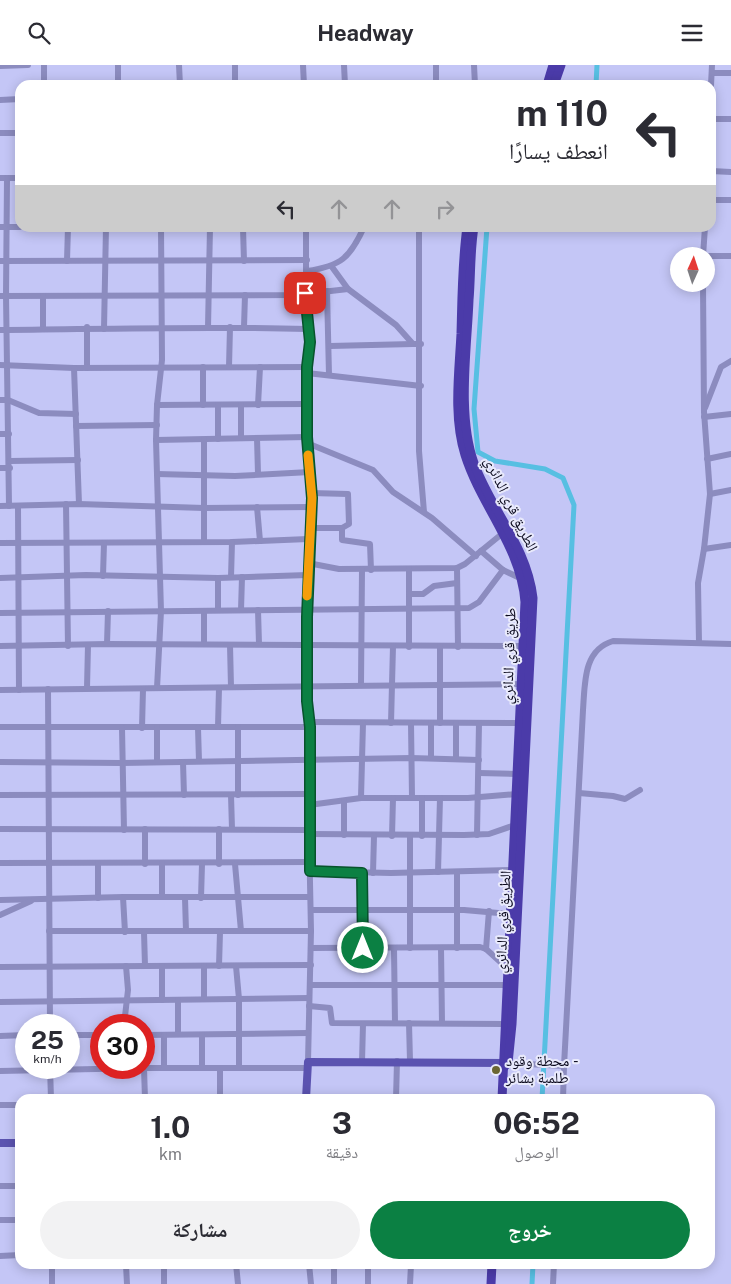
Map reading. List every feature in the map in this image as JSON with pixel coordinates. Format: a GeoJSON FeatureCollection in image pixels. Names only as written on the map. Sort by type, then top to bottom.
{"type":"FeatureCollection","features":[{"type":"Feature","properties":{"kind":"highway"},"geometry":{"type":"LineString","coordinates":[[548,80],[553,65]]}},
{"type":"Feature","properties":{"kind":"highway"},"geometry":{"type":"LineString","coordinates":[[556,80],[561,65]]}},
{"type":"Feature","properties":{"kind":"highway","name":"طريق قري الدائري"},"geometry":{"type":"LineString","coordinates":[[467,232],[461,333],[459,428],[472,474],[503,533],[522,579],[525,602],[518,774],[504,1024],[502,1094]]}},
{"type":"Feature","properties":{"kind":"highway","name":"الطريق قري الدائري"},"geometry":{"type":"LineString","coordinates":[[474,232],[467,341],[467,434],[480,477],[521,552],[530,578],[533,598],[526,753],[504,1064]]}},
{"type":"Feature","properties":{"kind":"highway"},"geometry":{"type":"LineString","coordinates":[[491,1284],[492,1269]]}},
{"type":"Feature","properties":{"kind":"main road"},"geometry":{"type":"LineString","coordinates":[[306,1094],[308,1065],[397,1061],[504,1064]]}},
{"type":"Feature","properties":{"kind":"main road"},"geometry":{"type":"LineString","coordinates":[[0,1143],[15,1143]]}},
{"type":"Feature","properties":{"kind":"street"},"geometry":{"type":"LineString","coordinates":[[0,66],[28,65]]}},
{"type":"Feature","properties":{"kind":"street"},"geometry":{"type":"LineString","coordinates":[[44,65],[44,80]]}},
{"type":"Feature","properties":{"kind":"street"},"geometry":{"type":"LineString","coordinates":[[118,65],[118,80]]}},
{"type":"Feature","properties":{"kind":"street"},"geometry":{"type":"LineString","coordinates":[[179,65],[180,80]]}},
{"type":"Feature","properties":{"kind":"street"},"geometry":{"type":"LineString","coordinates":[[234,80],[235,65]]}},
{"type":"Feature","properties":{"kind":"street"},"geometry":{"type":"LineString","coordinates":[[303,65],[304,80]]}},
{"type":"Feature","properties":{"kind":"street"},"geometry":{"type":"LineString","coordinates":[[344,65],[345,80]]}},
{"type":"Feature","properties":{"kind":"street"},"geometry":{"type":"LineString","coordinates":[[436,65],[436,80]]}},
{"type":"Feature","properties":{"kind":"street"},"geometry":{"type":"LineString","coordinates":[[474,65],[475,80]]}},
{"type":"Feature","properties":{"kind":"street"},"geometry":{"type":"LineString","coordinates":[[711,80],[712,65]]}},
{"type":"Feature","properties":{"kind":"street"},"geometry":{"type":"LineString","coordinates":[[712,73],[731,73]]}},
{"type":"Feature","properties":{"kind":"street"},"geometry":{"type":"LineString","coordinates":[[0,100],[15,99]]}},
{"type":"Feature","properties":{"kind":"street"},"geometry":{"type":"LineString","coordinates":[[716,119],[731,119]]}},
{"type":"Feature","properties":{"kind":"street"},"geometry":{"type":"LineString","coordinates":[[0,133],[15,133]]}},
{"type":"Feature","properties":{"kind":"street"},"geometry":{"type":"LineString","coordinates":[[716,171],[731,172]]}},
{"type":"Feature","properties":{"kind":"street"},"geometry":{"type":"LineString","coordinates":[[4,178],[3,365],[8,400],[9,506]]}},
{"type":"Feature","properties":{"kind":"street"},"geometry":{"type":"LineString","coordinates":[[716,200],[731,200]]}},
{"type":"Feature","properties":{"kind":"street"},"geometry":{"type":"LineString","coordinates":[[67,261],[68,232]]}},
{"type":"Feature","properties":{"kind":"street"},"geometry":{"type":"LineString","coordinates":[[104,329],[106,232]]}},
{"type":"Feature","properties":{"kind":"street"},"geometry":{"type":"LineString","coordinates":[[158,688],[160,541],[157,507],[156,440],[162,330],[161,232]]}},
{"type":"Feature","properties":{"kind":"street"},"geometry":{"type":"LineString","coordinates":[[208,328],[210,232]]}},
{"type":"Feature","properties":{"kind":"street"},"geometry":{"type":"LineString","coordinates":[[243,232],[244,261]]}},
{"type":"Feature","properties":{"kind":"street"},"geometry":{"type":"LineString","coordinates":[[155,1068],[239,1068],[308,1065],[311,965],[309,805],[311,759],[307,610],[308,539],[312,493],[307,440],[307,370],[310,344],[307,329],[305,293],[307,271],[306,232]]}},
{"type":"Feature","properties":{"kind":"street"},"geometry":{"type":"LineString","coordinates":[[307,271],[332,267],[352,250],[361,232]]}},
{"type":"Feature","properties":{"kind":"street"},"geometry":{"type":"LineString","coordinates":[[419,232],[421,386],[419,451],[424,512]]}},
{"type":"Feature","properties":{"kind":"street"},"geometry":{"type":"LineString","coordinates":[[704,247],[705,232]]}},
{"type":"Feature","properties":{"kind":"street"},"geometry":{"type":"LineString","coordinates":[[715,256],[731,256]]}},
{"type":"Feature","properties":{"kind":"street"},"geometry":{"type":"LineString","coordinates":[[3,261],[307,261]]}},
{"type":"Feature","properties":{"kind":"street"},"geometry":{"type":"LineString","coordinates":[[332,267],[348,289],[396,325],[413,344]]}},
{"type":"Feature","properties":{"kind":"street"},"geometry":{"type":"LineString","coordinates":[[3,295],[245,295],[348,289]]}},
{"type":"Feature","properties":{"kind":"street"},"geometry":{"type":"LineString","coordinates":[[327,291],[330,346],[329,375]]}},
{"type":"Feature","properties":{"kind":"street"},"geometry":{"type":"LineString","coordinates":[[699,643],[698,583],[710,494],[704,414],[703,293]]}},
{"type":"Feature","properties":{"kind":"street"},"geometry":{"type":"LineString","coordinates":[[43,295],[43,329]]}},
{"type":"Feature","properties":{"kind":"street"},"geometry":{"type":"LineString","coordinates":[[244,327],[245,295]]}},
{"type":"Feature","properties":{"kind":"street"},"geometry":{"type":"LineString","coordinates":[[3,330],[86,327],[162,330],[230,327],[307,329]]}},
{"type":"Feature","properties":{"kind":"street"},"geometry":{"type":"LineString","coordinates":[[86,327],[86,368]]}},
{"type":"Feature","properties":{"kind":"street"},"geometry":{"type":"LineString","coordinates":[[229,367],[230,327]]}},
{"type":"Feature","properties":{"kind":"street"},"geometry":{"type":"LineString","coordinates":[[330,346],[421,345]]}},
{"type":"Feature","properties":{"kind":"street"},"geometry":{"type":"LineString","coordinates":[[704,414],[721,367],[731,361]]}},
{"type":"Feature","properties":{"kind":"street"},"geometry":{"type":"LineString","coordinates":[[3,365],[74,368],[260,367],[307,370],[329,375],[421,386]]}},
{"type":"Feature","properties":{"kind":"street"},"geometry":{"type":"LineString","coordinates":[[203,367],[203,405]]}},
{"type":"Feature","properties":{"kind":"street"},"geometry":{"type":"LineString","coordinates":[[258,405],[260,367]]}},
{"type":"Feature","properties":{"kind":"street"},"geometry":{"type":"LineString","coordinates":[[74,368],[79,504]]}},
{"type":"Feature","properties":{"kind":"street"},"geometry":{"type":"LineString","coordinates":[[0,400],[8,400],[39,413],[76,414]]}},
{"type":"Feature","properties":{"kind":"street"},"geometry":{"type":"LineString","coordinates":[[157,405],[307,404]]}},
{"type":"Feature","properties":{"kind":"street"},"geometry":{"type":"LineString","coordinates":[[218,405],[218,439]]}},
{"type":"Feature","properties":{"kind":"street"},"geometry":{"type":"LineString","coordinates":[[240,405],[241,438]]}},
{"type":"Feature","properties":{"kind":"street"},"geometry":{"type":"LineString","coordinates":[[704,414],[731,414]]}},
{"type":"Feature","properties":{"kind":"street"},"geometry":{"type":"LineString","coordinates":[[76,426],[157,425]]}},
{"type":"Feature","properties":{"kind":"street"},"geometry":{"type":"LineString","coordinates":[[0,434],[9,434]]}},
{"type":"Feature","properties":{"kind":"street"},"geometry":{"type":"LineString","coordinates":[[257,437],[258,474]]}},
{"type":"Feature","properties":{"kind":"street"},"geometry":{"type":"LineString","coordinates":[[156,440],[257,437],[307,440],[370,468],[393,492],[424,512],[479,553],[522,579]]}},
{"type":"Feature","properties":{"kind":"street"},"geometry":{"type":"LineString","coordinates":[[204,440],[204,541]]}},
{"type":"Feature","properties":{"kind":"street"},"geometry":{"type":"LineString","coordinates":[[708,459],[731,454]]}},
{"type":"Feature","properties":{"kind":"street"},"geometry":{"type":"LineString","coordinates":[[0,468],[10,465],[78,460]]}},
{"type":"Feature","properties":{"kind":"street"},"geometry":{"type":"LineString","coordinates":[[157,474],[204,475],[310,472]]}},
{"type":"Feature","properties":{"kind":"street"},"geometry":{"type":"LineString","coordinates":[[710,494],[731,490]]}},
{"type":"Feature","properties":{"kind":"street"},"geometry":{"type":"LineString","coordinates":[[309,528],[342,528],[349,524],[348,494],[312,493]]}},
{"type":"Feature","properties":{"kind":"street"},"geometry":{"type":"LineString","coordinates":[[66,504],[68,646]]}},
{"type":"Feature","properties":{"kind":"street"},"geometry":{"type":"LineString","coordinates":[[0,506],[79,504],[204,508],[312,507]]}},
{"type":"Feature","properties":{"kind":"street"},"geometry":{"type":"LineString","coordinates":[[18,506],[19,690]]}},
{"type":"Feature","properties":{"kind":"street"},"geometry":{"type":"LineString","coordinates":[[258,507],[260,541]]}},
{"type":"Feature","properties":{"kind":"street"},"geometry":{"type":"LineString","coordinates":[[342,528],[342,541],[370,545],[371,569]]}},
{"type":"Feature","properties":{"kind":"street"},"geometry":{"type":"LineString","coordinates":[[308,563],[339,569],[457,568],[503,533]]}},
{"type":"Feature","properties":{"kind":"street"},"geometry":{"type":"LineString","coordinates":[[0,543],[66,544],[160,541],[232,543],[308,539]]}},
{"type":"Feature","properties":{"kind":"street"},"geometry":{"type":"LineString","coordinates":[[103,576],[104,543]]}},
{"type":"Feature","properties":{"kind":"street"},"geometry":{"type":"LineString","coordinates":[[231,577],[232,543]]}},
{"type":"Feature","properties":{"kind":"street"},"geometry":{"type":"LineString","coordinates":[[704,549],[731,545]]}},
{"type":"Feature","properties":{"kind":"street"},"geometry":{"type":"LineString","coordinates":[[457,568],[458,647]]}},
{"type":"Feature","properties":{"kind":"street"},"geometry":{"type":"LineString","coordinates":[[361,684],[362,569]]}},
{"type":"Feature","properties":{"kind":"street"},"geometry":{"type":"LineString","coordinates":[[409,569],[409,647]]}},
{"type":"Feature","properties":{"kind":"street"},"geometry":{"type":"LineString","coordinates":[[0,613],[469,608],[479,602],[503,569]]}},
{"type":"Feature","properties":{"kind":"street"},"geometry":{"type":"LineString","coordinates":[[0,578],[103,576],[218,578],[308,575]]}},
{"type":"Feature","properties":{"kind":"street"},"geometry":{"type":"LineString","coordinates":[[241,610],[242,577]]}},
{"type":"Feature","properties":{"kind":"street"},"geometry":{"type":"LineString","coordinates":[[218,578],[218,610]]}},
{"type":"Feature","properties":{"kind":"street"},"geometry":{"type":"LineString","coordinates":[[409,594],[423,594],[434,586],[458,583]]}},
{"type":"Feature","properties":{"kind":"street"},"geometry":{"type":"LineString","coordinates":[[258,610],[259,645]]}},
{"type":"Feature","properties":{"kind":"street"},"geometry":{"type":"LineString","coordinates":[[107,644],[108,611]]}},
{"type":"Feature","properties":{"kind":"street"},"geometry":{"type":"LineString","coordinates":[[204,611],[204,644]]}},
{"type":"Feature","properties":{"kind":"street"},"geometry":{"type":"LineString","coordinates":[[563,1094],[586,671],[593,654],[600,647],[613,641],[731,644]]}},
{"type":"Feature","properties":{"kind":"street"},"geometry":{"type":"LineString","coordinates":[[0,646],[204,644],[409,647],[524,646]]}},
{"type":"Feature","properties":{"kind":"street"},"geometry":{"type":"LineString","coordinates":[[87,688],[88,645]]}},
{"type":"Feature","properties":{"kind":"street"},"geometry":{"type":"LineString","coordinates":[[230,645],[231,687]]}},
{"type":"Feature","properties":{"kind":"street"},"geometry":{"type":"LineString","coordinates":[[391,723],[393,646]]}},
{"type":"Feature","properties":{"kind":"street"},"geometry":{"type":"LineString","coordinates":[[440,647],[440,723]]}},
{"type":"Feature","properties":{"kind":"street"},"geometry":{"type":"LineString","coordinates":[[0,690],[218,688],[361,684],[522,684]]}},
{"type":"Feature","properties":{"kind":"street"},"geometry":{"type":"LineString","coordinates":[[218,688],[218,727]]}},
{"type":"Feature","properties":{"kind":"street"},"geometry":{"type":"LineString","coordinates":[[48,689],[50,1014]]}},
{"type":"Feature","properties":{"kind":"street"},"geometry":{"type":"LineString","coordinates":[[142,728],[143,689]]}},
{"type":"Feature","properties":{"kind":"street"},"geometry":{"type":"LineString","coordinates":[[361,798],[363,723]]}},
{"type":"Feature","properties":{"kind":"street"},"geometry":{"type":"LineString","coordinates":[[0,727],[198,728],[363,723],[520,723]]}},
{"type":"Feature","properties":{"kind":"street"},"geometry":{"type":"LineString","coordinates":[[411,723],[412,797]]}},
{"type":"Feature","properties":{"kind":"street"},"geometry":{"type":"LineString","coordinates":[[430,758],[431,723]]}},
{"type":"Feature","properties":{"kind":"street"},"geometry":{"type":"LineString","coordinates":[[477,835],[480,723]]}},
{"type":"Feature","properties":{"kind":"street"},"geometry":{"type":"LineString","coordinates":[[456,724],[456,759]]}},
{"type":"Feature","properties":{"kind":"street"},"geometry":{"type":"LineString","coordinates":[[232,829],[238,761],[238,727]]}},
{"type":"Feature","properties":{"kind":"street"},"geometry":{"type":"LineString","coordinates":[[122,728],[124,829]]}},
{"type":"Feature","properties":{"kind":"street"},"geometry":{"type":"LineString","coordinates":[[157,728],[157,761]]}},
{"type":"Feature","properties":{"kind":"street"},"geometry":{"type":"LineString","coordinates":[[198,728],[199,761]]}},
{"type":"Feature","properties":{"kind":"street"},"geometry":{"type":"LineString","coordinates":[[0,762],[122,763],[411,758],[479,760]]}},
{"type":"Feature","properties":{"kind":"street"},"geometry":{"type":"LineString","coordinates":[[183,762],[184,795]]}},
{"type":"Feature","properties":{"kind":"street"},"geometry":{"type":"LineString","coordinates":[[479,773],[518,774]]}},
{"type":"Feature","properties":{"kind":"street"},"geometry":{"type":"LineString","coordinates":[[579,793],[625,799],[640,790]]}},
{"type":"Feature","properties":{"kind":"street"},"geometry":{"type":"LineString","coordinates":[[0,795],[310,794]]}},
{"type":"Feature","properties":{"kind":"street"},"geometry":{"type":"LineString","coordinates":[[309,805],[361,798],[478,798],[517,794]]}},
{"type":"Feature","properties":{"kind":"street"},"geometry":{"type":"LineString","coordinates":[[422,797],[422,836]]}},
{"type":"Feature","properties":{"kind":"street"},"geometry":{"type":"LineString","coordinates":[[392,836],[393,798]]}},
{"type":"Feature","properties":{"kind":"street"},"geometry":{"type":"LineString","coordinates":[[438,872],[440,798]]}},
{"type":"Feature","properties":{"kind":"street"},"geometry":{"type":"LineString","coordinates":[[344,801],[344,835]]}},
{"type":"Feature","properties":{"kind":"street"},"geometry":{"type":"LineString","coordinates":[[0,829],[232,829],[410,837],[477,835],[492,833],[515,825]]}},
{"type":"Feature","properties":{"kind":"street"},"geometry":{"type":"LineString","coordinates":[[145,829],[145,865]]}},
{"type":"Feature","properties":{"kind":"street"},"geometry":{"type":"LineString","coordinates":[[219,829],[219,864]]}},
{"type":"Feature","properties":{"kind":"street"},"geometry":{"type":"LineString","coordinates":[[373,873],[374,835]]}},
{"type":"Feature","properties":{"kind":"street"},"geometry":{"type":"LineString","coordinates":[[410,837],[410,948]]}},
{"type":"Feature","properties":{"kind":"street"},"geometry":{"type":"LineString","coordinates":[[0,863],[145,865],[309,862]]}},
{"type":"Feature","properties":{"kind":"street"},"geometry":{"type":"LineString","coordinates":[[98,864],[98,898]]}},
{"type":"Feature","properties":{"kind":"street"},"geometry":{"type":"LineString","coordinates":[[162,864],[162,897]]}},
{"type":"Feature","properties":{"kind":"street"},"geometry":{"type":"LineString","coordinates":[[201,898],[202,864]]}},
{"type":"Feature","properties":{"kind":"street"},"geometry":{"type":"LineString","coordinates":[[235,864],[240,931]]}},
{"type":"Feature","properties":{"kind":"street"},"geometry":{"type":"LineString","coordinates":[[310,871],[410,873],[512,870]]}},
{"type":"Feature","properties":{"kind":"street"},"geometry":{"type":"LineString","coordinates":[[457,872],[457,948]]}},
{"type":"Feature","properties":{"kind":"street"},"geometry":{"type":"LineString","coordinates":[[362,873],[363,948]]}},
{"type":"Feature","properties":{"kind":"street"},"geometry":{"type":"LineString","coordinates":[[0,900],[123,897],[310,897]]}},
{"type":"Feature","properties":{"kind":"street"},"geometry":{"type":"LineString","coordinates":[[123,897],[125,932]]}},
{"type":"Feature","properties":{"kind":"street"},"geometry":{"type":"LineString","coordinates":[[185,898],[186,931]]}},
{"type":"Feature","properties":{"kind":"street"},"geometry":{"type":"LineString","coordinates":[[0,915],[31,900]]}},
{"type":"Feature","properties":{"kind":"street"},"geometry":{"type":"LineString","coordinates":[[311,910],[457,910],[510,914]]}},
{"type":"Feature","properties":{"kind":"street"},"geometry":{"type":"LineString","coordinates":[[486,949],[489,911]]}},
{"type":"Feature","properties":{"kind":"street"},"geometry":{"type":"LineString","coordinates":[[49,931],[311,931]]}},
{"type":"Feature","properties":{"kind":"street"},"geometry":{"type":"LineString","coordinates":[[144,932],[145,966]]}},
{"type":"Feature","properties":{"kind":"street"},"geometry":{"type":"LineString","coordinates":[[220,932],[220,966]]}},
{"type":"Feature","properties":{"kind":"street"},"geometry":{"type":"LineString","coordinates":[[311,948],[486,949],[507,968]]}},
{"type":"Feature","properties":{"kind":"street"},"geometry":{"type":"LineString","coordinates":[[394,948],[395,1023]]}},
{"type":"Feature","properties":{"kind":"street"},"geometry":{"type":"LineString","coordinates":[[441,948],[442,1023]]}},
{"type":"Feature","properties":{"kind":"street"},"geometry":{"type":"LineString","coordinates":[[0,967],[311,965]]}},
{"type":"Feature","properties":{"kind":"street"},"geometry":{"type":"LineString","coordinates":[[125,1014],[128,990],[126,966]]}},
{"type":"Feature","properties":{"kind":"street"},"geometry":{"type":"LineString","coordinates":[[162,966],[162,999]]}},
{"type":"Feature","properties":{"kind":"street"},"geometry":{"type":"LineString","coordinates":[[204,966],[204,999]]}},
{"type":"Feature","properties":{"kind":"street"},"geometry":{"type":"LineString","coordinates":[[236,966],[239,999],[239,1068]]}},
{"type":"Feature","properties":{"kind":"street"},"geometry":{"type":"LineString","coordinates":[[310,985],[506,985]]}},
{"type":"Feature","properties":{"kind":"street"},"geometry":{"type":"LineString","coordinates":[[0,1002],[309,999]]}},
{"type":"Feature","properties":{"kind":"street"},"geometry":{"type":"LineString","coordinates":[[178,1000],[178,1034]]}},
{"type":"Feature","properties":{"kind":"street"},"geometry":{"type":"LineString","coordinates":[[309,1006],[330,1008],[332,1023],[504,1024]]}},
{"type":"Feature","properties":{"kind":"street"},"geometry":{"type":"LineString","coordinates":[[409,1023],[410,1061]]}},
{"type":"Feature","properties":{"kind":"street"},"geometry":{"type":"LineString","coordinates":[[362,1062],[363,1024]]}},
{"type":"Feature","properties":{"kind":"street"},"geometry":{"type":"LineString","coordinates":[[155,1035],[308,1033]]}},
{"type":"Feature","properties":{"kind":"street"},"geometry":{"type":"LineString","coordinates":[[0,1036],[15,1035]]}},
{"type":"Feature","properties":{"kind":"street"},"geometry":{"type":"LineString","coordinates":[[164,1035],[164,1068]]}},
{"type":"Feature","properties":{"kind":"street"},"geometry":{"type":"LineString","coordinates":[[202,1035],[202,1068]]}},
{"type":"Feature","properties":{"kind":"street"},"geometry":{"type":"LineString","coordinates":[[396,1094],[397,1061]]}},
{"type":"Feature","properties":{"kind":"street"},"geometry":{"type":"LineString","coordinates":[[504,1064],[564,1066]]}},
{"type":"Feature","properties":{"kind":"street"},"geometry":{"type":"LineString","coordinates":[[220,1068],[220,1094]]}},
{"type":"Feature","properties":{"kind":"street"},"geometry":{"type":"LineString","coordinates":[[0,1071],[15,1070]]}},
{"type":"Feature","properties":{"kind":"street"},"geometry":{"type":"LineString","coordinates":[[50,1079],[51,1094]]}},
{"type":"Feature","properties":{"kind":"street"},"geometry":{"type":"LineString","coordinates":[[144,1079],[145,1094]]}},
{"type":"Feature","properties":{"kind":"street"},"geometry":{"type":"LineString","coordinates":[[0,1105],[15,1105]]}},
{"type":"Feature","properties":{"kind":"street"},"geometry":{"type":"LineString","coordinates":[[0,1186],[15,1185]]}},
{"type":"Feature","properties":{"kind":"street"},"geometry":{"type":"LineString","coordinates":[[0,1220],[15,1220]]}},
{"type":"Feature","properties":{"kind":"street"},"geometry":{"type":"LineString","coordinates":[[0,1256],[15,1255]]}},
{"type":"Feature","properties":{"kind":"street"},"geometry":{"type":"LineString","coordinates":[[52,1269],[52,1284]]}},
{"type":"Feature","properties":{"kind":"street"},"geometry":{"type":"LineString","coordinates":[[126,1269],[127,1284]]}},
{"type":"Feature","properties":{"kind":"street"},"geometry":{"type":"LineString","coordinates":[[164,1269],[164,1284]]}},
{"type":"Feature","properties":{"kind":"street"},"geometry":{"type":"LineString","coordinates":[[236,1269],[238,1284]]}},
{"type":"Feature","properties":{"kind":"street"},"geometry":{"type":"LineString","coordinates":[[309,1269],[310,1284]]}},
{"type":"Feature","properties":{"kind":"street"},"geometry":{"type":"LineString","coordinates":[[334,1269],[334,1284]]}},
{"type":"Feature","properties":{"kind":"street"},"geometry":{"type":"LineString","coordinates":[[368,1269],[368,1284]]}},
{"type":"Feature","properties":{"kind":"street"},"geometry":{"type":"LineString","coordinates":[[410,1284],[411,1269]]}},
{"type":"Feature","properties":{"kind":"street"},"geometry":{"type":"LineString","coordinates":[[553,1284],[554,1269]]}},
{"type":"Feature","properties":{"kind":"waterway"},"geometry":{"type":"LineString","coordinates":[[596,80],[597,65]]}},
{"type":"Feature","properties":{"kind":"waterway"},"geometry":{"type":"LineString","coordinates":[[487,232],[474,409],[478,452],[495,461],[545,469],[563,478],[574,505],[542,1094]]}},
{"type":"Feature","properties":{"kind":"waterway"},"geometry":{"type":"LineString","coordinates":[[532,1284],[533,1269]]}},
{"type":"Feature","properties":{"kind":"slow traffic"},"geometry":{"type":"LineString","coordinates":[[307,596],[308,539],[312,507],[308,455]]}},
{"type":"Feature","properties":{"kind":"place","name":"محطة وقود - طلمبة بشائر"},"geometry":{"type":"Point","coordinates":[496,1070]}},
{"type":"Feature","properties":{"kind":"route"},"geometry":{"type":"LineString","coordinates":[[305,293],[307,329],[310,342],[307,367],[307,437],[312,498],[308,539],[307,617],[309,674],[307,701],[311,759],[310,871],[362,873],[363,948]]}}]}
